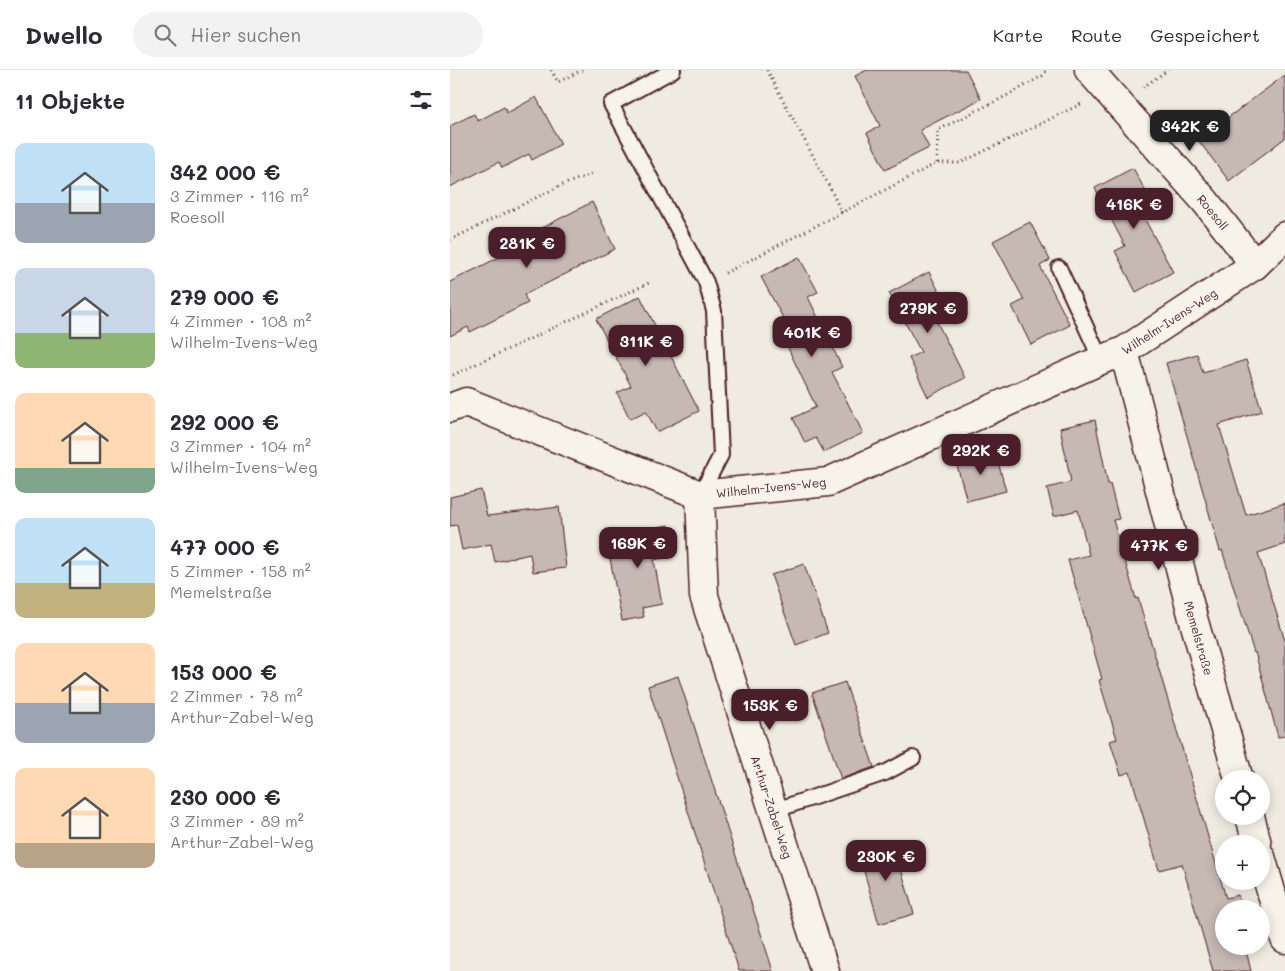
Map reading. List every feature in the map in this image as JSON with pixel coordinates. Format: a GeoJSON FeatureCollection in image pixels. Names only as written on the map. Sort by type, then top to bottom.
{"type":"FeatureCollection","features":[{"type":"Feature","properties":{"kind":"street","name":"Roesoll"},"geometry":{"type":"LineString","coordinates":[[1089,70],[1205,201],[1255,265]]}},
{"type":"Feature","properties":{"kind":"street","name":"Wilhelm-Ivens-Weg"},"geometry":{"type":"LineString","coordinates":[[455,401],[700,494],[828,482],[1112,355],[1255,265],[1285,236]]}},
{"type":"Feature","properties":{"kind":"street","name":"Memelstraße"},"geometry":{"type":"LineString","coordinates":[[1112,355],[1193,618],[1236,770]]}},
{"type":"Feature","properties":{"kind":"street","name":"Arthur-Zabel-Weg"},"geometry":{"type":"LineString","coordinates":[[700,494],[704,596],[825,971]]}},
{"type":"Feature","properties":{"kind":"street"},"geometry":{"type":"LineString","coordinates":[[1270,888],[1285,939]]}},
{"type":"Feature","properties":{"kind":"lane"},"geometry":{"type":"LineString","coordinates":[[673,70],[611,104],[706,282],[714,311],[721,455],[700,494]]}},
{"type":"Feature","properties":{"kind":"lane"},"geometry":{"type":"LineString","coordinates":[[1059,268],[1112,355]]}},
{"type":"Feature","properties":{"kind":"lane"},"geometry":{"type":"LineString","coordinates":[[773,811],[885,773],[913,758]]}},
{"type":"Feature","properties":{"kind":"path"},"geometry":{"type":"LineString","coordinates":[[552,70],[558,82],[582,70]]}},
{"type":"Feature","properties":{"kind":"path"},"geometry":{"type":"LineString","coordinates":[[767,70],[842,213]]}},
{"type":"Feature","properties":{"kind":"path"},"geometry":{"type":"LineString","coordinates":[[937,163],[938,130],[1042,76],[1047,70]]}},
{"type":"Feature","properties":{"kind":"path"},"geometry":{"type":"LineString","coordinates":[[743,264],[937,163],[960,163],[1107,90]]}},
{"type":"Feature","properties":{"kind":"path"},"geometry":{"type":"LineString","coordinates":[[450,240],[560,186],[594,173]]}},
{"type":"Feature","properties":{"kind":"path"},"geometry":{"type":"LineString","coordinates":[[450,376],[651,282]]}},
{"type":"Feature","properties":{"kind":"building"},"geometry":{"type":"Polygon","coordinates":[[[867,70],[966,70],[981,99],[920,130],[929,148],[885,170],[867,133],[880,126],[855,76],[867,70]]]}},
{"type":"Feature","properties":{"kind":"building"},"geometry":{"type":"Polygon","coordinates":[[[1285,75],[1285,138],[1229,181],[1198,140],[1285,75]]]}},
{"type":"Feature","properties":{"kind":"building"},"geometry":{"type":"Polygon","coordinates":[[[536,97],[561,144],[532,160],[529,154],[502,168],[499,162],[450,187],[450,126],[474,114],[478,121],[504,107],[507,113],[536,97]]]}},
{"type":"Feature","properties":{"kind":"building"},"geometry":{"type":"Polygon","coordinates":[[[1133,168],[1154,207],[1142,214],[1173,272],[1136,292],[1115,251],[1125,246],[1095,188],[1133,168]]]}},
{"type":"Feature","properties":{"kind":"building"},"geometry":{"type":"Polygon","coordinates":[[[592,202],[615,249],[524,295],[528,303],[470,332],[468,327],[450,336],[450,282],[537,238],[534,232],[592,202]]]}},
{"type":"Feature","properties":{"kind":"building"},"geometry":{"type":"Polygon","coordinates":[[[1030,222],[1050,260],[1040,266],[1070,325],[1031,345],[1012,306],[1024,300],[993,241],[1030,222]]]}},
{"type":"Feature","properties":{"kind":"building"},"geometry":{"type":"Polygon","coordinates":[[[799,257],[818,292],[808,297],[842,367],[832,372],[863,433],[824,452],[816,438],[805,443],[793,418],[816,407],[787,346],[796,342],[761,277],[799,257]]]}},
{"type":"Feature","properties":{"kind":"building"},"geometry":{"type":"Polygon","coordinates":[[[929,272],[949,311],[935,318],[965,378],[928,397],[909,358],[921,352],[889,293],[929,272]]]}},
{"type":"Feature","properties":{"kind":"building"},"geometry":{"type":"Polygon","coordinates":[[[640,296],[699,411],[657,432],[646,411],[630,419],[617,393],[631,386],[596,319],[640,296]]]}},
{"type":"Feature","properties":{"kind":"building"},"geometry":{"type":"Polygon","coordinates":[[[1197,354],[1203,373],[1246,360],[1262,411],[1219,425],[1246,515],[1285,503],[1285,544],[1258,553],[1285,641],[1285,736],[1278,737],[1255,652],[1222,550],[1220,551],[1166,363],[1197,354]]]}},
{"type":"Feature","properties":{"kind":"building"},"geometry":{"type":"Polygon","coordinates":[[[1095,420],[1108,484],[1110,484],[1119,519],[1113,520],[1136,599],[1138,598],[1215,860],[1215,890],[1224,890],[1226,898],[1238,895],[1239,900],[1215,900],[1215,955],[1247,955],[1251,971],[1213,971],[1182,864],[1159,870],[1130,772],[1121,775],[1110,741],[1117,739],[1099,680],[1102,679],[1068,560],[1089,555],[1078,510],[1054,516],[1047,488],[1071,482],[1060,428],[1095,420]]]}},
{"type":"Feature","properties":{"kind":"building"},"geometry":{"type":"Polygon","coordinates":[[[995,451],[1006,491],[967,501],[956,462],[995,451]]]}},
{"type":"Feature","properties":{"kind":"building"},"geometry":{"type":"Polygon","coordinates":[[[481,490],[487,516],[559,507],[566,568],[533,572],[530,554],[495,562],[491,544],[462,550],[457,525],[450,526],[450,497],[481,490]]]}},
{"type":"Feature","properties":{"kind":"building"},"geometry":{"type":"Polygon","coordinates":[[[668,525],[674,556],[654,560],[662,604],[642,608],[644,617],[622,621],[606,538],[668,525]]]}},
{"type":"Feature","properties":{"kind":"building"},"geometry":{"type":"Polygon","coordinates":[[[804,564],[828,633],[796,645],[771,575],[804,564]]]}},
{"type":"Feature","properties":{"kind":"building"},"geometry":{"type":"Polygon","coordinates":[[[678,676],[773,971],[739,971],[648,686],[678,676]]]}},
{"type":"Feature","properties":{"kind":"building"},"geometry":{"type":"Polygon","coordinates":[[[845,682],[874,767],[841,779],[812,693],[845,682]]]}},
{"type":"Feature","properties":{"kind":"building"},"geometry":{"type":"Polygon","coordinates":[[[893,841],[914,914],[879,924],[858,850],[893,841]]]}}]}
